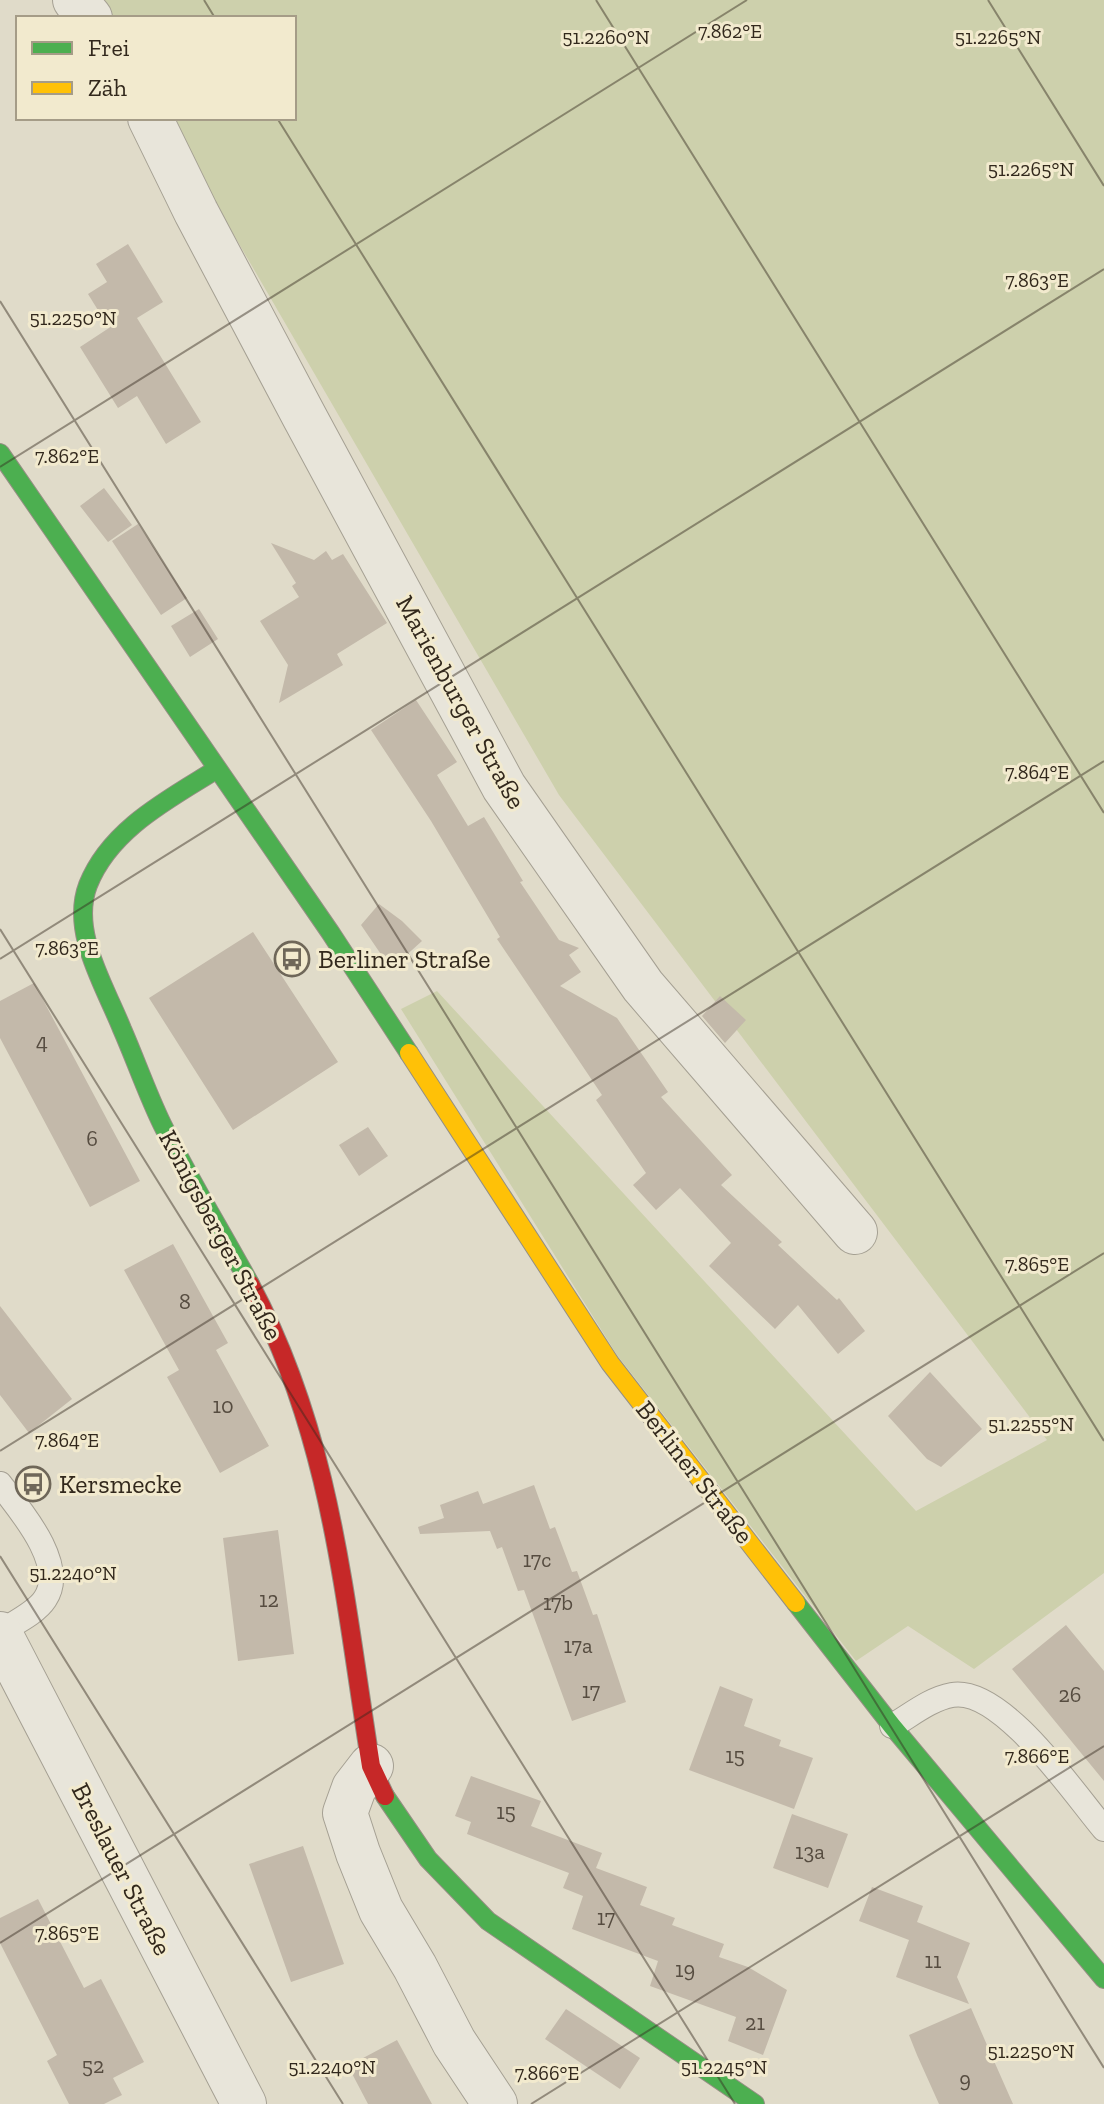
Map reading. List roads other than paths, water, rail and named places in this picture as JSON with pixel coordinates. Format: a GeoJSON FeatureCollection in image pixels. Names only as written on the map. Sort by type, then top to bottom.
{"type":"FeatureCollection","features":[{"type":"Feature","properties":{"kind":"street"},"geometry":{"type":"LineString","coordinates":[[75,0],[88,16]]}},
{"type":"Feature","properties":{"kind":"street","name":"Marienburger Straße"},"geometry":{"type":"LineString","coordinates":[[151,120],[260,334],[504,787],[643,986],[855,1232]]}},
{"type":"Feature","properties":{"kind":"street","name":"Berliner Straße"},"geometry":{"type":"LineString","coordinates":[[0,453],[330,932],[610,1363],[892,1726],[1104,1979]]}},
{"type":"Feature","properties":{"kind":"street","name":"Königsberger Straße"},"geometry":{"type":"LineString","coordinates":[[217,769],[137,823],[103,855],[89,879],[82,915],[93,956],[164,1128],[275,1331],[297,1388],[326,1486],[371,1766],[381,1794],[448,1882],[504,1934],[622,2011],[755,2104]]}},
{"type":"Feature","properties":{"kind":"street","name":"Breslauer Straße"},"geometry":{"type":"LineString","coordinates":[[0,1633],[244,2104]]}},
{"type":"Feature","properties":{"kind":"street"},"geometry":{"type":"LineString","coordinates":[[371,1766],[354,1788],[345,1813],[358,1853],[381,1910],[454,2042],[495,2104]]}},
{"type":"Feature","properties":{"kind":"lane","name":"Breslauer Straße"},"geometry":{"type":"LineString","coordinates":[[0,1484],[34,1531],[49,1559],[52,1581],[45,1599],[0,1633]]}},
{"type":"Feature","properties":{"kind":"lane"},"geometry":{"type":"LineString","coordinates":[[892,1726],[933,1701],[954,1694],[972,1697],[1008,1719],[1025,1734],[1049,1759],[1104,1829]]}},
{"type":"Feature","properties":{"kind":"place","name":"Berliner Straße"},"geometry":{"type":"Point","coordinates":[292,959]}},
{"type":"Feature","properties":{"kind":"place","name":"Kersmecke"},"geometry":{"type":"Point","coordinates":[33,1484]}}]}
